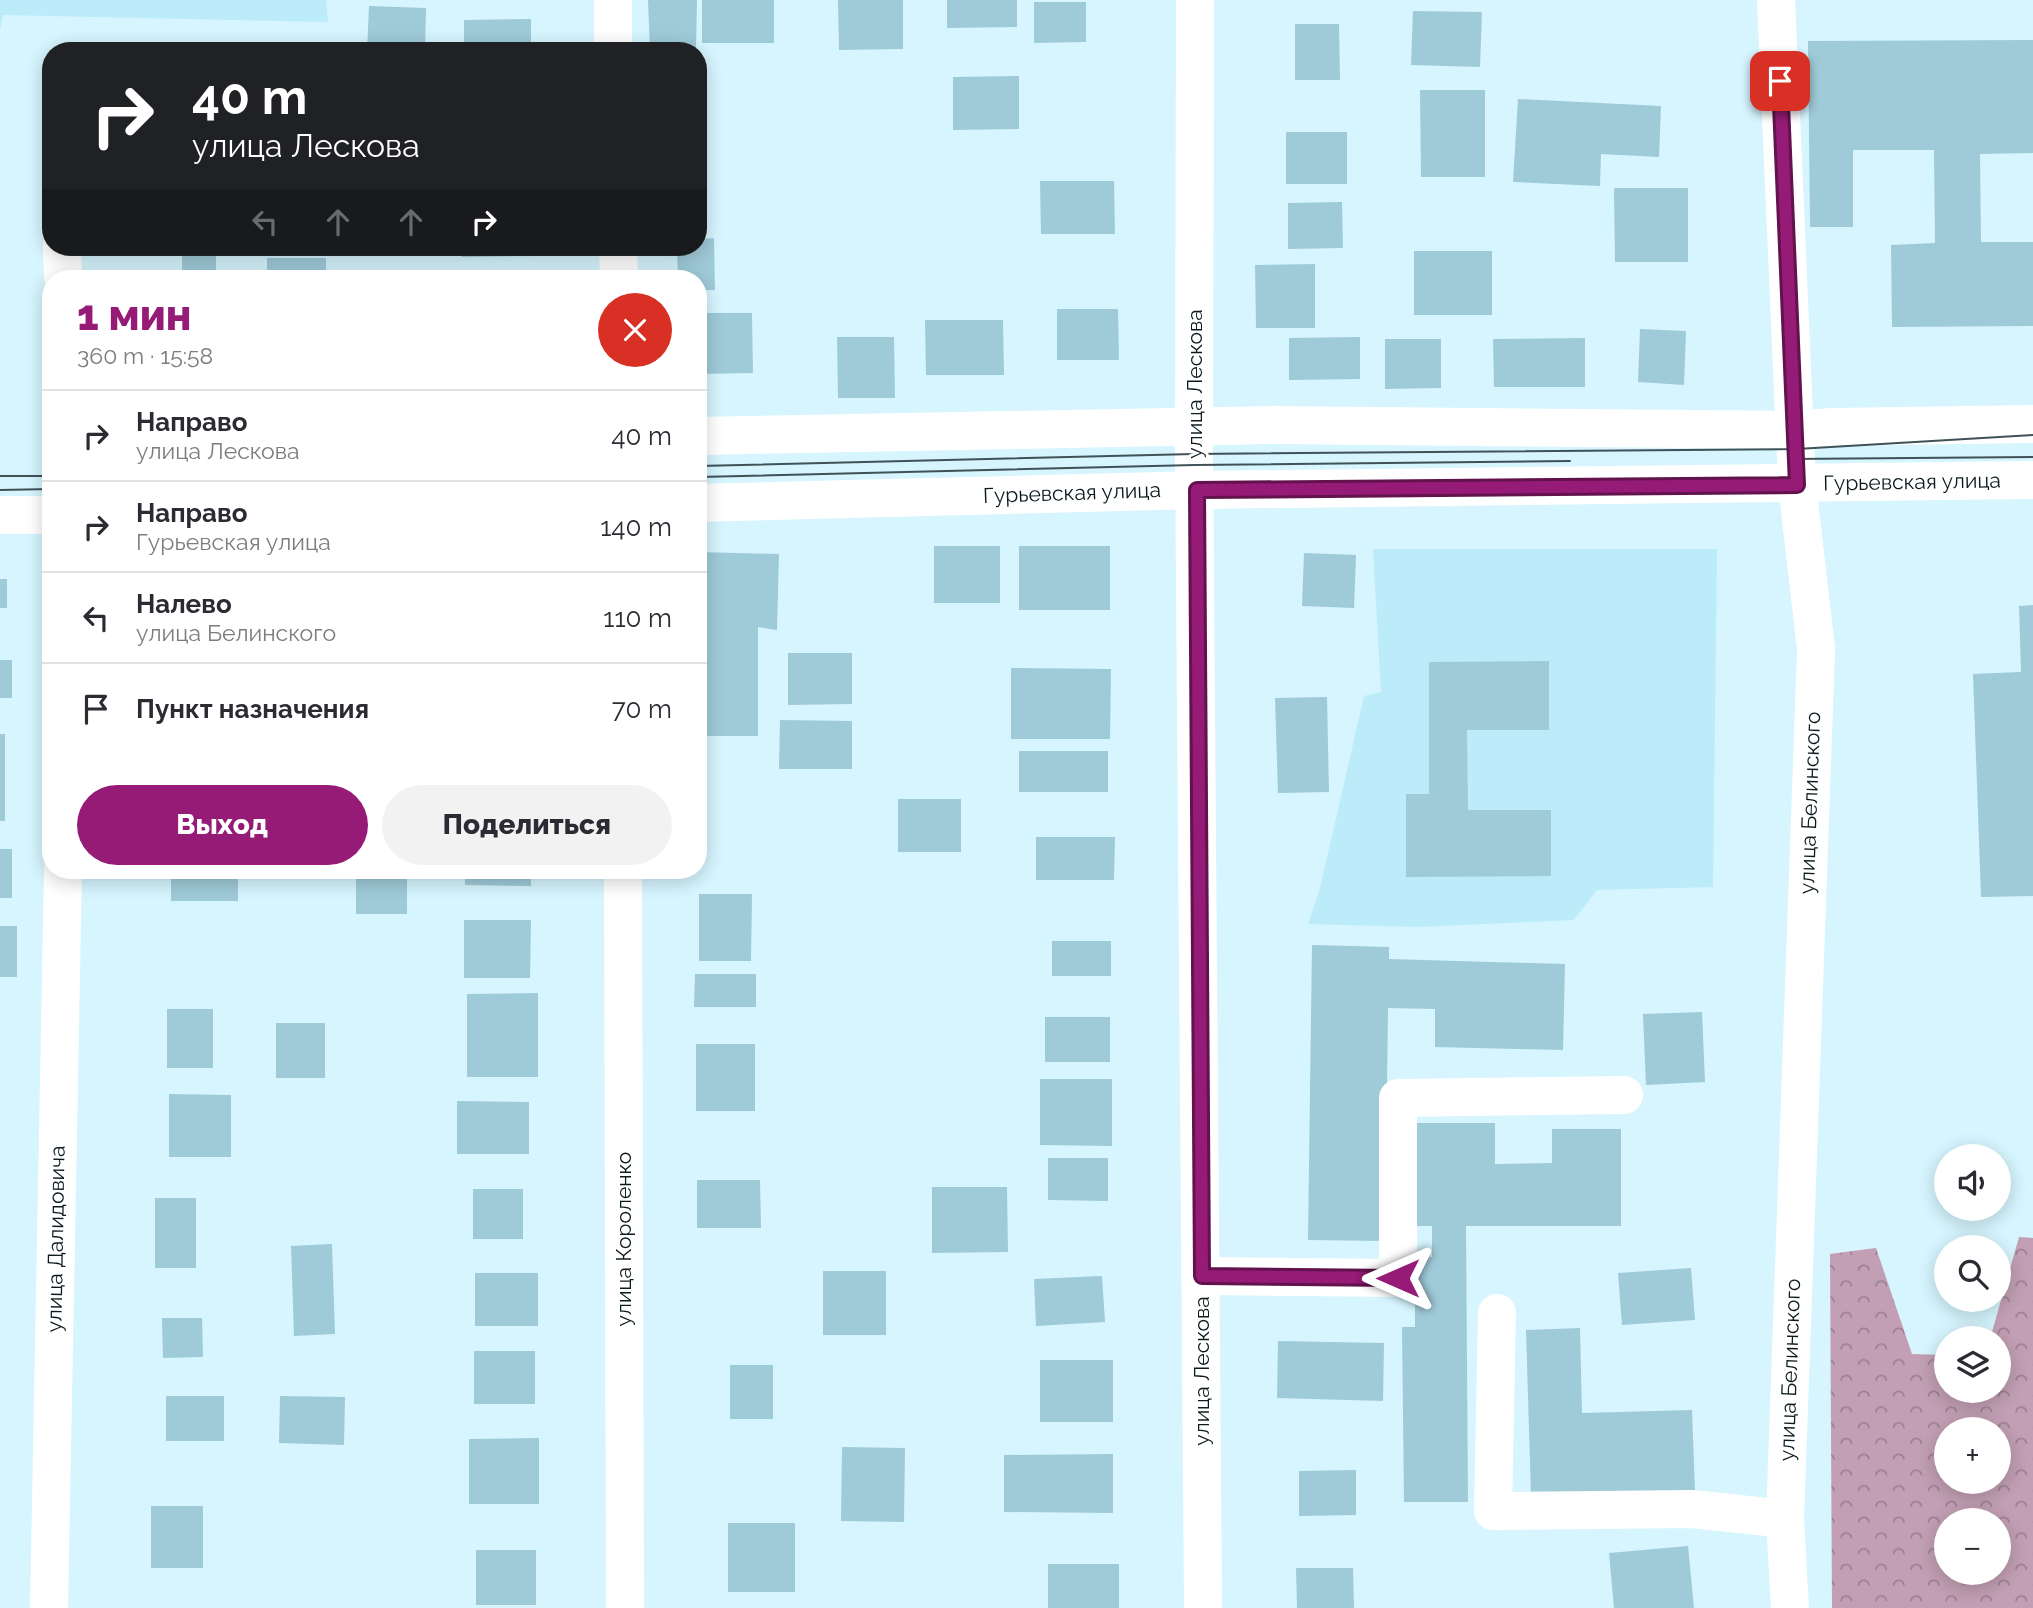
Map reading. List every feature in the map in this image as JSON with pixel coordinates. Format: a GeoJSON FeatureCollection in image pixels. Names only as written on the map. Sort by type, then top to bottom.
{"type":"FeatureCollection","features":[{"type":"Feature","properties":{"kind":"street"},"geometry":{"type":"LineString","coordinates":[[612,0],[614,42]]}},
{"type":"Feature","properties":{"kind":"street","name":"улица Лескова"},"geometry":{"type":"LineString","coordinates":[[1195,0],[1195,425],[1203,1608]]}},
{"type":"Feature","properties":{"kind":"street","name":"улица Белинского"},"geometry":{"type":"LineString","coordinates":[[1776,0],[1797,430],[1797,485],[1816,649],[1785,1519],[1790,1608]]}},
{"type":"Feature","properties":{"kind":"street"},"geometry":{"type":"LineString","coordinates":[[707,436],[1195,425],[1797,430],[1832,427],[2033,424]]}},
{"type":"Feature","properties":{"kind":"street","name":"Гурьевская улица"},"geometry":{"type":"LineString","coordinates":[[707,503],[1197,490],[1797,485],[2033,480]]}},
{"type":"Feature","properties":{"kind":"street"},"geometry":{"type":"LineString","coordinates":[[0,515],[42,515]]}},
{"type":"Feature","properties":{"kind":"street","name":"улица Далидовича"},"geometry":{"type":"LineString","coordinates":[[49,1608],[64,879]]}},
{"type":"Feature","properties":{"kind":"street","name":"улица Короленко"},"geometry":{"type":"LineString","coordinates":[[623,879],[625,1608]]}},
{"type":"Feature","properties":{"kind":"street"},"geometry":{"type":"LineString","coordinates":[[1202,1276],[1398,1278],[1398,1098],[1624,1095]]}},
{"type":"Feature","properties":{"kind":"street"},"geometry":{"type":"LineString","coordinates":[[1497,1313],[1493,1511],[1692,1509],[1785,1519]]}},
{"type":"Feature","properties":{"kind":"shaded area"},"geometry":{"type":"Polygon","coordinates":[[[0,0],[326,0],[328,22],[3,15],[0,30],[0,0]]]}},
{"type":"Feature","properties":{"kind":"shaded area"},"geometry":{"type":"Polygon","coordinates":[[[1373,549],[1717,549],[1713,887],[1597,890],[1574,920],[1417,927],[1308,924],[1320,888],[1364,696],[1381,692],[1373,549]]]}},
{"type":"Feature","properties":{"kind":"green space"},"geometry":{"type":"Polygon","coordinates":[[[2019,1237],[2033,1238],[2033,1608],[1832,1608],[1830,1254],[1876,1248],[1912,1354],[1934,1355],[1934,1403],[2011,1403],[2011,1326],[1994,1326],[1998,1312],[2011,1312],[2011,1265],[2019,1237]]]}},
{"type":"Feature","properties":{"kind":"building"},"geometry":{"type":"Polygon","coordinates":[[[648,0],[697,0],[696,42],[650,42],[648,0]]]}},
{"type":"Feature","properties":{"kind":"building"},"geometry":{"type":"Polygon","coordinates":[[[702,0],[774,0],[774,43],[702,42],[702,0]]]}},
{"type":"Feature","properties":{"kind":"building"},"geometry":{"type":"Polygon","coordinates":[[[838,0],[903,0],[903,49],[839,50],[838,0]]]}},
{"type":"Feature","properties":{"kind":"building"},"geometry":{"type":"Polygon","coordinates":[[[947,0],[1017,0],[1017,27],[947,28],[947,0]]]}},
{"type":"Feature","properties":{"kind":"building"},"geometry":{"type":"Polygon","coordinates":[[[1034,2],[1086,2],[1086,42],[1034,43],[1034,2]]]}},
{"type":"Feature","properties":{"kind":"building"},"geometry":{"type":"Polygon","coordinates":[[[369,6],[426,8],[425,42],[367,42],[369,6]]]}},
{"type":"Feature","properties":{"kind":"building"},"geometry":{"type":"Polygon","coordinates":[[[1413,11],[1482,12],[1480,67],[1411,65],[1413,11]]]}},
{"type":"Feature","properties":{"kind":"building"},"geometry":{"type":"Polygon","coordinates":[[[531,19],[531,42],[464,42],[464,20],[531,19]]]}},
{"type":"Feature","properties":{"kind":"building"},"geometry":{"type":"Polygon","coordinates":[[[1295,24],[1339,24],[1340,80],[1295,80],[1295,24]]]}},
{"type":"Feature","properties":{"kind":"building"},"geometry":{"type":"Polygon","coordinates":[[[2033,40],[2033,153],[1980,154],[1981,242],[2033,242],[2033,326],[1892,327],[1891,245],[1935,243],[1934,150],[1853,150],[1853,227],[1810,227],[1808,41],[2033,40]]]}},
{"type":"Feature","properties":{"kind":"building"},"geometry":{"type":"Polygon","coordinates":[[[1019,76],[1019,129],[953,130],[953,77],[1019,76]]]}},
{"type":"Feature","properties":{"kind":"building"},"geometry":{"type":"Polygon","coordinates":[[[1420,90],[1485,90],[1485,177],[1421,177],[1420,90]]]}},
{"type":"Feature","properties":{"kind":"building"},"geometry":{"type":"Polygon","coordinates":[[[1518,99],[1661,106],[1659,157],[1601,154],[1600,186],[1513,182],[1518,99]]]}},
{"type":"Feature","properties":{"kind":"building"},"geometry":{"type":"Polygon","coordinates":[[[1286,132],[1347,132],[1347,184],[1286,184],[1286,132]]]}},
{"type":"Feature","properties":{"kind":"building"},"geometry":{"type":"Polygon","coordinates":[[[1040,181],[1114,181],[1115,234],[1041,234],[1040,181]]]}},
{"type":"Feature","properties":{"kind":"building"},"geometry":{"type":"Polygon","coordinates":[[[1614,188],[1688,188],[1688,262],[1615,262],[1614,188]]]}},
{"type":"Feature","properties":{"kind":"building"},"geometry":{"type":"Polygon","coordinates":[[[1342,202],[1343,248],[1288,249],[1288,203],[1342,202]]]}},
{"type":"Feature","properties":{"kind":"building"},"geometry":{"type":"Polygon","coordinates":[[[707,238],[714,238],[715,290],[707,290],[707,270],[678,270],[677,256],[707,256],[707,238]]]}},
{"type":"Feature","properties":{"kind":"building"},"geometry":{"type":"Polygon","coordinates":[[[1414,251],[1492,251],[1492,315],[1414,315],[1414,251]]]}},
{"type":"Feature","properties":{"kind":"building"},"geometry":{"type":"Polygon","coordinates":[[[182,256],[216,256],[216,270],[182,270],[182,256]]]}},
{"type":"Feature","properties":{"kind":"building"},"geometry":{"type":"Polygon","coordinates":[[[462,256],[533,256],[462,257],[462,256]]]}},
{"type":"Feature","properties":{"kind":"building"},"geometry":{"type":"Polygon","coordinates":[[[267,258],[326,258],[326,270],[267,270],[267,258]]]}},
{"type":"Feature","properties":{"kind":"building"},"geometry":{"type":"Polygon","coordinates":[[[1315,264],[1315,328],[1256,328],[1255,265],[1315,264]]]}},
{"type":"Feature","properties":{"kind":"building"},"geometry":{"type":"Polygon","coordinates":[[[1057,309],[1118,309],[1119,360],[1057,360],[1057,309]]]}},
{"type":"Feature","properties":{"kind":"building"},"geometry":{"type":"Polygon","coordinates":[[[707,313],[752,313],[753,373],[707,374],[707,313]]]}},
{"type":"Feature","properties":{"kind":"building"},"geometry":{"type":"Polygon","coordinates":[[[925,320],[1003,320],[1004,375],[926,375],[925,320]]]}},
{"type":"Feature","properties":{"kind":"building"},"geometry":{"type":"Polygon","coordinates":[[[1640,329],[1686,331],[1684,385],[1638,382],[1640,329]]]}},
{"type":"Feature","properties":{"kind":"building"},"geometry":{"type":"Polygon","coordinates":[[[837,337],[894,337],[895,398],[838,398],[837,337]]]}},
{"type":"Feature","properties":{"kind":"building"},"geometry":{"type":"Polygon","coordinates":[[[1360,337],[1360,379],[1289,380],[1289,338],[1360,337]]]}},
{"type":"Feature","properties":{"kind":"building"},"geometry":{"type":"Polygon","coordinates":[[[1585,338],[1585,387],[1494,387],[1493,339],[1585,338]]]}},
{"type":"Feature","properties":{"kind":"building"},"geometry":{"type":"Polygon","coordinates":[[[1385,339],[1441,339],[1441,388],[1385,389],[1385,339]]]}},
{"type":"Feature","properties":{"kind":"building"},"geometry":{"type":"Polygon","coordinates":[[[934,546],[1000,546],[1000,603],[934,603],[934,546]]]}},
{"type":"Feature","properties":{"kind":"building"},"geometry":{"type":"Polygon","coordinates":[[[1019,546],[1110,546],[1110,610],[1019,610],[1019,546]]]}},
{"type":"Feature","properties":{"kind":"building"},"geometry":{"type":"Polygon","coordinates":[[[707,552],[779,554],[777,630],[758,627],[758,736],[707,736],[707,552]]]}},
{"type":"Feature","properties":{"kind":"building"},"geometry":{"type":"Polygon","coordinates":[[[1304,553],[1356,555],[1354,608],[1302,606],[1304,553]]]}},
{"type":"Feature","properties":{"kind":"building"},"geometry":{"type":"Polygon","coordinates":[[[0,579],[7,579],[7,608],[0,608],[0,579]]]}},
{"type":"Feature","properties":{"kind":"building"},"geometry":{"type":"Polygon","coordinates":[[[2033,605],[2033,896],[1981,897],[1973,674],[2021,672],[2019,606],[2033,605]]]}},
{"type":"Feature","properties":{"kind":"building"},"geometry":{"type":"Polygon","coordinates":[[[788,653],[852,653],[852,704],[788,705],[788,653]]]}},
{"type":"Feature","properties":{"kind":"building"},"geometry":{"type":"Polygon","coordinates":[[[0,660],[12,660],[12,698],[0,698],[0,660]]]}},
{"type":"Feature","properties":{"kind":"building"},"geometry":{"type":"Polygon","coordinates":[[[1549,661],[1549,730],[1467,730],[1468,810],[1551,810],[1551,876],[1406,877],[1406,794],[1429,794],[1429,662],[1549,661]]]}},
{"type":"Feature","properties":{"kind":"building"},"geometry":{"type":"Polygon","coordinates":[[[1011,668],[1111,669],[1110,739],[1011,739],[1011,668]]]}},
{"type":"Feature","properties":{"kind":"building"},"geometry":{"type":"Polygon","coordinates":[[[1327,697],[1329,792],[1278,793],[1275,698],[1327,697]]]}},
{"type":"Feature","properties":{"kind":"building"},"geometry":{"type":"Polygon","coordinates":[[[780,720],[852,721],[852,769],[779,769],[780,720]]]}},
{"type":"Feature","properties":{"kind":"building"},"geometry":{"type":"Polygon","coordinates":[[[0,734],[5,734],[5,821],[0,821],[0,734]]]}},
{"type":"Feature","properties":{"kind":"building"},"geometry":{"type":"Polygon","coordinates":[[[1019,751],[1108,751],[1108,792],[1019,792],[1019,751]]]}},
{"type":"Feature","properties":{"kind":"building"},"geometry":{"type":"Polygon","coordinates":[[[898,799],[961,799],[961,852],[898,852],[898,799]]]}},
{"type":"Feature","properties":{"kind":"building"},"geometry":{"type":"Polygon","coordinates":[[[1036,837],[1115,837],[1114,880],[1036,880],[1036,837]]]}},
{"type":"Feature","properties":{"kind":"building"},"geometry":{"type":"Polygon","coordinates":[[[0,849],[12,849],[12,898],[0,898],[0,849]]]}},
{"type":"Feature","properties":{"kind":"building"},"geometry":{"type":"Polygon","coordinates":[[[171,879],[238,879],[238,901],[171,901],[171,879]]]}},
{"type":"Feature","properties":{"kind":"building"},"geometry":{"type":"Polygon","coordinates":[[[356,879],[407,879],[407,914],[356,914],[356,879]]]}},
{"type":"Feature","properties":{"kind":"building"},"geometry":{"type":"Polygon","coordinates":[[[465,879],[531,879],[531,886],[465,885],[465,879]]]}},
{"type":"Feature","properties":{"kind":"building"},"geometry":{"type":"Polygon","coordinates":[[[699,894],[752,894],[751,961],[699,961],[699,894]]]}},
{"type":"Feature","properties":{"kind":"building"},"geometry":{"type":"Polygon","coordinates":[[[464,920],[531,920],[530,978],[464,978],[464,920]]]}},
{"type":"Feature","properties":{"kind":"building"},"geometry":{"type":"Polygon","coordinates":[[[0,926],[17,926],[17,977],[0,977],[0,926]]]}},
{"type":"Feature","properties":{"kind":"building"},"geometry":{"type":"Polygon","coordinates":[[[1052,941],[1111,941],[1111,976],[1052,976],[1052,941]]]}},
{"type":"Feature","properties":{"kind":"building"},"geometry":{"type":"Polygon","coordinates":[[[1312,945],[1389,947],[1389,959],[1565,964],[1563,1050],[1435,1047],[1435,1009],[1388,1008],[1385,1241],[1308,1240],[1312,945]]]}},
{"type":"Feature","properties":{"kind":"building"},"geometry":{"type":"Polygon","coordinates":[[[695,974],[756,974],[756,1007],[694,1007],[695,974]]]}},
{"type":"Feature","properties":{"kind":"building"},"geometry":{"type":"Polygon","coordinates":[[[538,993],[538,1077],[467,1077],[467,994],[538,993]]]}},
{"type":"Feature","properties":{"kind":"building"},"geometry":{"type":"Polygon","coordinates":[[[167,1009],[213,1009],[213,1068],[167,1068],[167,1009]]]}},
{"type":"Feature","properties":{"kind":"building"},"geometry":{"type":"Polygon","coordinates":[[[1702,1012],[1705,1082],[1646,1085],[1643,1014],[1702,1012]]]}},
{"type":"Feature","properties":{"kind":"building"},"geometry":{"type":"Polygon","coordinates":[[[1045,1017],[1110,1017],[1110,1062],[1045,1062],[1045,1017]]]}},
{"type":"Feature","properties":{"kind":"building"},"geometry":{"type":"Polygon","coordinates":[[[276,1023],[325,1023],[325,1078],[276,1078],[276,1023]]]}},
{"type":"Feature","properties":{"kind":"building"},"geometry":{"type":"Polygon","coordinates":[[[696,1044],[755,1044],[755,1111],[696,1111],[696,1044]]]}},
{"type":"Feature","properties":{"kind":"building"},"geometry":{"type":"Polygon","coordinates":[[[1040,1079],[1112,1079],[1112,1146],[1040,1145],[1040,1079]]]}},
{"type":"Feature","properties":{"kind":"building"},"geometry":{"type":"Polygon","coordinates":[[[169,1094],[231,1095],[231,1157],[169,1157],[169,1094]]]}},
{"type":"Feature","properties":{"kind":"building"},"geometry":{"type":"Polygon","coordinates":[[[457,1101],[529,1102],[529,1154],[457,1154],[457,1101]]]}},
{"type":"Feature","properties":{"kind":"building"},"geometry":{"type":"Polygon","coordinates":[[[1410,1123],[1495,1123],[1495,1164],[1552,1163],[1552,1129],[1621,1129],[1621,1226],[1466,1226],[1468,1502],[1404,1502],[1402,1327],[1415,1327],[1415,1257],[1432,1257],[1432,1226],[1411,1226],[1410,1123]]]}},
{"type":"Feature","properties":{"kind":"building"},"geometry":{"type":"Polygon","coordinates":[[[1048,1158],[1108,1158],[1108,1201],[1048,1200],[1048,1158]]]}},
{"type":"Feature","properties":{"kind":"building"},"geometry":{"type":"Polygon","coordinates":[[[697,1180],[760,1180],[761,1228],[697,1228],[697,1180]]]}},
{"type":"Feature","properties":{"kind":"building"},"geometry":{"type":"Polygon","coordinates":[[[932,1187],[1007,1187],[1008,1252],[932,1253],[932,1187]]]}},
{"type":"Feature","properties":{"kind":"building"},"geometry":{"type":"Polygon","coordinates":[[[473,1189],[523,1189],[523,1239],[473,1239],[473,1189]]]}},
{"type":"Feature","properties":{"kind":"building"},"geometry":{"type":"Polygon","coordinates":[[[155,1198],[196,1198],[196,1268],[155,1268],[155,1198]]]}},
{"type":"Feature","properties":{"kind":"building"},"geometry":{"type":"Polygon","coordinates":[[[332,1244],[335,1334],[294,1336],[291,1246],[332,1244]]]}},
{"type":"Feature","properties":{"kind":"building"},"geometry":{"type":"Polygon","coordinates":[[[1691,1268],[1695,1320],[1622,1325],[1618,1273],[1691,1268]]]}},
{"type":"Feature","properties":{"kind":"building"},"geometry":{"type":"Polygon","coordinates":[[[823,1271],[886,1271],[886,1335],[823,1335],[823,1271]]]}},
{"type":"Feature","properties":{"kind":"building"},"geometry":{"type":"Polygon","coordinates":[[[475,1273],[538,1273],[538,1326],[475,1326],[475,1273]]]}},
{"type":"Feature","properties":{"kind":"building"},"geometry":{"type":"Polygon","coordinates":[[[1102,1276],[1105,1322],[1036,1326],[1034,1279],[1102,1276]]]}},
{"type":"Feature","properties":{"kind":"building"},"geometry":{"type":"Polygon","coordinates":[[[162,1318],[202,1318],[203,1357],[163,1358],[162,1318]]]}},
{"type":"Feature","properties":{"kind":"building"},"geometry":{"type":"Polygon","coordinates":[[[1580,1328],[1582,1413],[1692,1410],[1695,1492],[1531,1496],[1526,1330],[1580,1328]]]}},
{"type":"Feature","properties":{"kind":"building"},"geometry":{"type":"Polygon","coordinates":[[[1278,1341],[1384,1343],[1383,1401],[1277,1398],[1278,1341]]]}},
{"type":"Feature","properties":{"kind":"building"},"geometry":{"type":"Polygon","coordinates":[[[474,1351],[535,1351],[535,1404],[474,1404],[474,1351]]]}},
{"type":"Feature","properties":{"kind":"building"},"geometry":{"type":"Polygon","coordinates":[[[1040,1360],[1113,1360],[1113,1422],[1040,1422],[1040,1360]]]}},
{"type":"Feature","properties":{"kind":"building"},"geometry":{"type":"Polygon","coordinates":[[[730,1365],[773,1365],[773,1419],[730,1419],[730,1365]]]}},
{"type":"Feature","properties":{"kind":"building"},"geometry":{"type":"Polygon","coordinates":[[[166,1396],[224,1396],[224,1441],[166,1441],[166,1396]]]}},
{"type":"Feature","properties":{"kind":"building"},"geometry":{"type":"Polygon","coordinates":[[[280,1396],[345,1397],[344,1445],[279,1443],[280,1396]]]}},
{"type":"Feature","properties":{"kind":"building"},"geometry":{"type":"Polygon","coordinates":[[[539,1438],[539,1504],[469,1504],[469,1439],[539,1438]]]}},
{"type":"Feature","properties":{"kind":"building"},"geometry":{"type":"Polygon","coordinates":[[[842,1447],[905,1448],[904,1522],[841,1521],[842,1447]]]}},
{"type":"Feature","properties":{"kind":"building"},"geometry":{"type":"Polygon","coordinates":[[[1113,1454],[1113,1513],[1004,1512],[1004,1455],[1113,1454]]]}},
{"type":"Feature","properties":{"kind":"building"},"geometry":{"type":"Polygon","coordinates":[[[1356,1470],[1356,1515],[1299,1516],[1299,1471],[1356,1470]]]}},
{"type":"Feature","properties":{"kind":"building"},"geometry":{"type":"Polygon","coordinates":[[[151,1506],[203,1506],[203,1568],[151,1568],[151,1506]]]}},
{"type":"Feature","properties":{"kind":"building"},"geometry":{"type":"Polygon","coordinates":[[[728,1523],[795,1523],[795,1592],[728,1592],[728,1523]]]}},
{"type":"Feature","properties":{"kind":"building"},"geometry":{"type":"Polygon","coordinates":[[[1688,1546],[1694,1608],[1614,1608],[1609,1553],[1688,1546]]]}},
{"type":"Feature","properties":{"kind":"building"},"geometry":{"type":"Polygon","coordinates":[[[476,1550],[536,1550],[536,1605],[476,1605],[476,1550]]]}},
{"type":"Feature","properties":{"kind":"building"},"geometry":{"type":"Polygon","coordinates":[[[1048,1564],[1119,1564],[1119,1608],[1048,1608],[1048,1564]]]}},
{"type":"Feature","properties":{"kind":"building"},"geometry":{"type":"Polygon","coordinates":[[[1296,1568],[1353,1568],[1354,1608],[1297,1608],[1296,1568]]]}},
{"type":"Feature","properties":{"kind":"tram line"},"geometry":{"type":"LineString","coordinates":[[707,466],[1194,454],[1797,449],[2033,435]]}},
{"type":"Feature","properties":{"kind":"tram line"},"geometry":{"type":"LineString","coordinates":[[1790,459],[2033,457]]}},
{"type":"Feature","properties":{"kind":"tram line"},"geometry":{"type":"LineString","coordinates":[[707,477],[1195,465],[1570,461]]}},
{"type":"Feature","properties":{"kind":"tram line"},"geometry":{"type":"LineString","coordinates":[[0,476],[42,476]]}},
{"type":"Feature","properties":{"kind":"tram line"},"geometry":{"type":"LineString","coordinates":[[0,490],[42,489]]}},
{"type":"Feature","properties":{"kind":"route"},"geometry":{"type":"LineString","coordinates":[[1398,1278],[1202,1276],[1197,490],[1797,485],[1797,430],[1780,81]]}}]}
